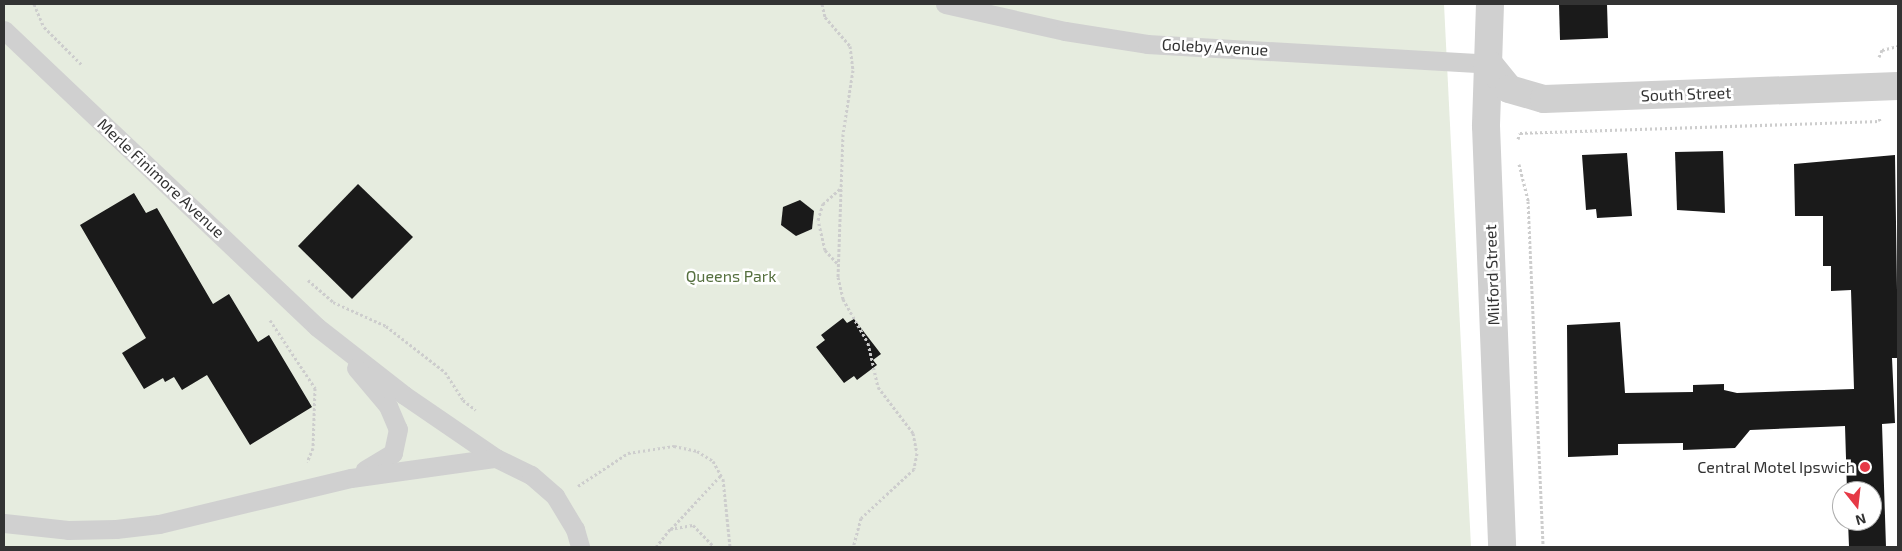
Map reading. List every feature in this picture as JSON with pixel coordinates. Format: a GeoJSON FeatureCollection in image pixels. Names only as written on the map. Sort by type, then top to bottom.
{"type":"FeatureCollection","features":[{"type":"Feature","properties":{"kind":"street","name":"Milford Street"},"geometry":{"type":"LineString","coordinates":[[1490,4],[1486,126],[1502,547]]}},
{"type":"Feature","properties":{"kind":"street","name":"South Street"},"geometry":{"type":"LineString","coordinates":[[1488,64],[1509,90],[1544,99],[1898,86]]}},
{"type":"Feature","properties":{"kind":"lane","name":"Goleby Avenue"},"geometry":{"type":"LineString","coordinates":[[945,4],[1065,31],[1147,44],[1488,64]]}},
{"type":"Feature","properties":{"kind":"lane","name":"Merle Finimore Avenue"},"geometry":{"type":"LineString","coordinates":[[4,30],[317,328],[361,374],[396,420],[393,453],[351,478]]}},
{"type":"Feature","properties":{"kind":"lane","name":"Merle Finimore Avenue"},"geometry":{"type":"LineString","coordinates":[[317,328],[496,458]]}},
{"type":"Feature","properties":{"kind":"lane","name":"Merle Finimore Avenue"},"geometry":{"type":"LineString","coordinates":[[4,523],[68,530],[116,529],[351,478],[496,458]]}},
{"type":"Feature","properties":{"kind":"lane"},"geometry":{"type":"LineString","coordinates":[[496,458],[531,475],[555,496],[575,528],[580,547]]}},
{"type":"Feature","properties":{"kind":"path"},"geometry":{"type":"LineString","coordinates":[[34,4],[44,27],[90,74]]}},
{"type":"Feature","properties":{"kind":"path"},"geometry":{"type":"LineString","coordinates":[[822,4],[825,17],[850,46],[853,70],[843,134],[837,263],[844,299],[868,343],[878,387],[913,433],[916,453],[914,469],[861,518],[853,547]]}},
{"type":"Feature","properties":{"kind":"path"},"geometry":{"type":"LineString","coordinates":[[1875,63],[1882,50],[1898,46]]}},
{"type":"Feature","properties":{"kind":"path"},"geometry":{"type":"LineString","coordinates":[[1518,142],[1520,133],[1880,121]]}},
{"type":"Feature","properties":{"kind":"path"},"geometry":{"type":"LineString","coordinates":[[1516,156],[1527,188],[1543,547]]}},
{"type":"Feature","properties":{"kind":"path"},"geometry":{"type":"LineString","coordinates":[[837,263],[825,250],[818,220],[824,204],[842,187]]}},
{"type":"Feature","properties":{"kind":"path"},"geometry":{"type":"LineString","coordinates":[[300,273],[333,302],[386,326],[444,372],[463,400],[485,418]]}},
{"type":"Feature","properties":{"kind":"path"},"geometry":{"type":"LineString","coordinates":[[266,314],[315,388],[305,489]]}},
{"type":"Feature","properties":{"kind":"path"},"geometry":{"type":"LineString","coordinates":[[555,496],[576,486],[628,453],[647,447],[698,451],[713,461],[721,475],[730,547]]}},
{"type":"Feature","properties":{"kind":"path"},"geometry":{"type":"LineString","coordinates":[[656,547],[670,529],[721,475]]}},
{"type":"Feature","properties":{"kind":"path"},"geometry":{"type":"LineString","coordinates":[[569,481],[576,486]]}},
{"type":"Feature","properties":{"kind":"path"},"geometry":{"type":"LineString","coordinates":[[670,529],[693,525],[714,547]]}},
{"type":"Feature","properties":{"kind":"green space","name":"Queens Park"},"geometry":{"type":"Polygon","coordinates":[[[4,4],[1444,4],[1471,547],[4,547],[4,4]]]}},
{"type":"Feature","properties":{"kind":"building"},"geometry":{"type":"Polygon","coordinates":[[[1559,4],[1607,4],[1608,38],[1560,40],[1559,4]]]}},
{"type":"Feature","properties":{"kind":"building"},"geometry":{"type":"Polygon","coordinates":[[[1723,151],[1725,213],[1677,210],[1675,152],[1723,151]]]}},
{"type":"Feature","properties":{"kind":"building"},"geometry":{"type":"Polygon","coordinates":[[[1627,153],[1632,216],[1597,218],[1596,209],[1586,210],[1582,155],[1627,153]]]}},
{"type":"Feature","properties":{"kind":"building"},"geometry":{"type":"Polygon","coordinates":[[[1895,155],[1898,358],[1892,358],[1895,423],[1882,424],[1886,547],[1849,547],[1848,531],[1882,531],[1882,481],[1847,481],[1845,426],[1750,430],[1735,448],[1683,450],[1683,443],[1618,444],[1618,455],[1568,457],[1567,325],[1620,322],[1625,393],[1693,392],[1693,385],[1724,384],[1724,390],[1737,393],[1854,389],[1851,290],[1831,291],[1831,266],[1823,266],[1823,216],[1795,216],[1794,164],[1895,155]]]}},
{"type":"Feature","properties":{"kind":"building"},"geometry":{"type":"Polygon","coordinates":[[[358,184],[413,237],[352,299],[298,246],[358,184]]]}},
{"type":"Feature","properties":{"kind":"building"},"geometry":{"type":"Polygon","coordinates":[[[134,193],[146,213],[157,208],[213,304],[229,294],[258,342],[269,335],[312,407],[250,445],[207,375],[182,390],[174,377],[165,382],[163,378],[144,389],[122,353],[146,338],[80,225],[134,193]]]}},
{"type":"Feature","properties":{"kind":"building"},"geometry":{"type":"Polygon","coordinates":[[[800,200],[814,211],[812,229],[796,236],[781,225],[783,207],[800,200]]]}},
{"type":"Feature","properties":{"kind":"building"},"geometry":{"type":"Polygon","coordinates":[[[843,318],[847,323],[854,319],[881,354],[873,360],[877,365],[857,380],[854,376],[844,383],[816,347],[825,340],[821,335],[843,318]]]}},
{"type":"Feature","properties":{"kind":"place","name":"Central Motel Ipswich"},"geometry":{"type":"Point","coordinates":[1865,467]}}]}
